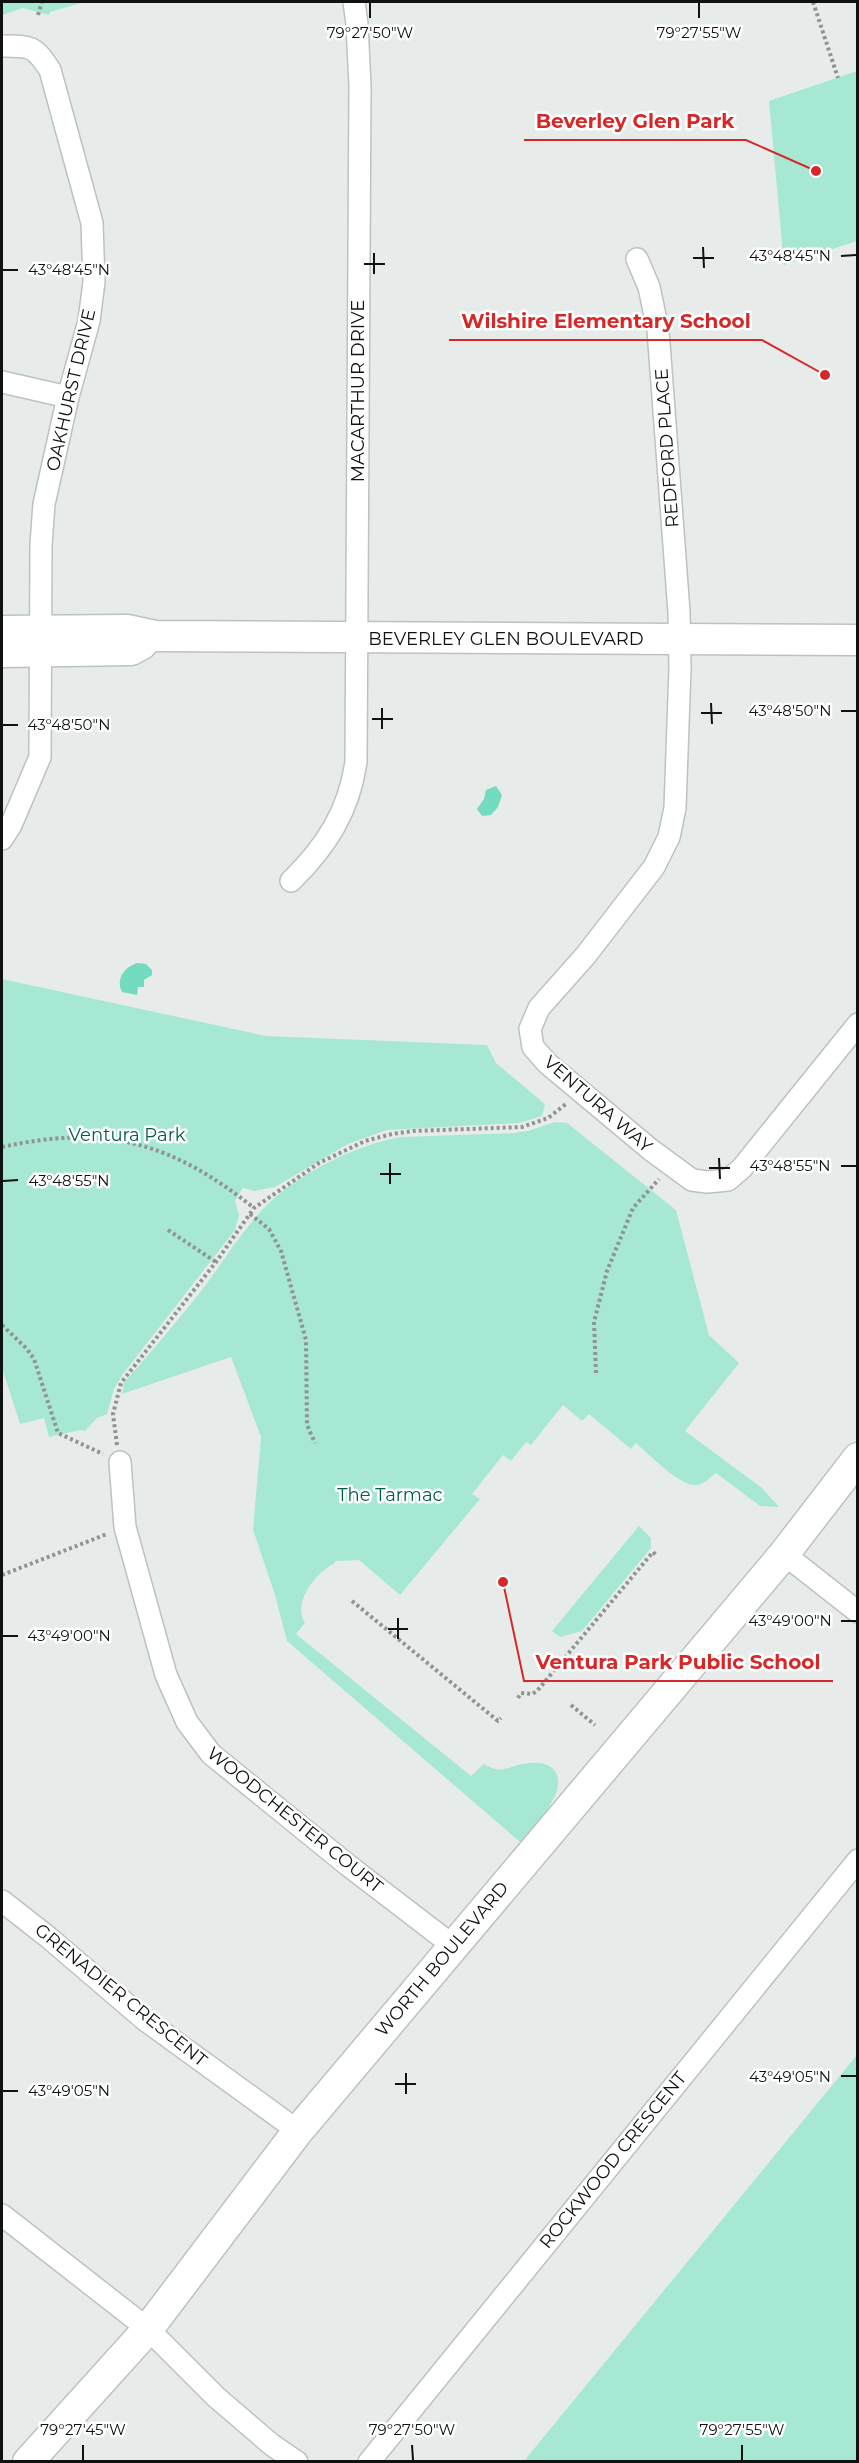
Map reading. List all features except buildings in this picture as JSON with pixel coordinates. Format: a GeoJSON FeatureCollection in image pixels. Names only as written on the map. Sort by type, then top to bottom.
{"type":"FeatureCollection","features":[{"type":"Feature","properties":{"kind":"street","name":"MACARTHUR DRIVE"},"geometry":{"type":"LineString","coordinates":[[291,881],[308,864],[331,834],[351,790],[357,742],[360,86],[354,2]]}},
{"type":"Feature","properties":{"kind":"street","name":"OAKHURST DRIVE"},"geometry":{"type":"LineString","coordinates":[[2,46],[21,46],[39,52],[50,70],[92,223],[94,282],[88,321],[44,504],[41,544],[40,757],[11,825],[2,839]]}},
{"type":"Feature","properties":{"kind":"street","name":"REDFORD PLACE"},"geometry":{"type":"LineString","coordinates":[[637,259],[649,287],[658,330],[679,612],[679,640]]}},
{"type":"Feature","properties":{"kind":"street"},"geometry":{"type":"LineString","coordinates":[[2,382],[68,397]]}},
{"type":"Feature","properties":{"kind":"street","name":"BEVERLEY GLEN BOULEVARD"},"geometry":{"type":"LineString","coordinates":[[2,652],[41,641],[127,630],[155,636],[858,640]]}},
{"type":"Feature","properties":{"kind":"street","name":"BEVERLEY GLEN BOULEVARD"},"geometry":{"type":"LineString","coordinates":[[2,632],[41,641]]}},
{"type":"Feature","properties":{"kind":"street","name":"VENTURA WAY"},"geometry":{"type":"LineString","coordinates":[[679,640],[675,808],[669,837],[654,867],[586,955],[539,1008],[530,1029],[533,1047],[548,1064],[671,1164],[692,1180],[707,1182],[728,1180],[742,1168],[858,1024]]}},
{"type":"Feature","properties":{"kind":"street","name":"WORTH BOULEVARD"},"geometry":{"type":"LineString","coordinates":[[28,2462],[148,2330],[298,2131],[452,1945],[784,1554],[858,1458]]}},
{"type":"Feature","properties":{"kind":"street","name":"WOODCHESTER COURT"},"geometry":{"type":"LineString","coordinates":[[120,1462],[125,1527],[166,1675],[187,1722],[211,1754],[349,1866],[452,1945]]}},
{"type":"Feature","properties":{"kind":"street"},"geometry":{"type":"LineString","coordinates":[[784,1554],[858,1612]]}},
{"type":"Feature","properties":{"kind":"street","name":"ROCKWOOD CRESCENT"},"geometry":{"type":"LineString","coordinates":[[369,2462],[858,1860]]}},
{"type":"Feature","properties":{"kind":"street","name":"GRENADIER CRESCENT"},"geometry":{"type":"LineString","coordinates":[[2,1901],[146,2020],[298,2131]]}},
{"type":"Feature","properties":{"kind":"street"},"geometry":{"type":"LineString","coordinates":[[2,2215],[148,2330],[216,2397],[272,2445],[297,2462]]}},
{"type":"Feature","properties":{"kind":"path"},"geometry":{"type":"LineString","coordinates":[[38,15],[42,2]]}},
{"type":"Feature","properties":{"kind":"path"},"geometry":{"type":"LineString","coordinates":[[813,2],[837,78]]}},
{"type":"Feature","properties":{"kind":"path"},"geometry":{"type":"LineString","coordinates":[[120,1462],[113,1414],[121,1383],[216,1263],[254,1208],[319,1163],[365,1141],[413,1131],[511,1129],[531,1126],[548,1118],[580,1091]]}},
{"type":"Feature","properties":{"kind":"path"},"geometry":{"type":"LineString","coordinates":[[2,1147],[49,1138],[105,1138],[127,1142],[168,1154],[192,1165],[214,1178],[254,1208]]}},
{"type":"Feature","properties":{"kind":"path"},"geometry":{"type":"LineString","coordinates":[[596,1373],[594,1322],[607,1271],[633,1208],[671,1164]]}},
{"type":"Feature","properties":{"kind":"path"},"geometry":{"type":"LineString","coordinates":[[250,1214],[269,1229],[281,1251],[306,1340],[307,1425],[315,1443]]}},
{"type":"Feature","properties":{"kind":"path"},"geometry":{"type":"LineString","coordinates":[[168,1230],[216,1263]]}},
{"type":"Feature","properties":{"kind":"path"},"geometry":{"type":"LineString","coordinates":[[2,1325],[34,1359],[58,1433],[120,1462]]}},
{"type":"Feature","properties":{"kind":"path"},"geometry":{"type":"LineString","coordinates":[[2,1575],[125,1527]]}},
{"type":"Feature","properties":{"kind":"path"},"geometry":{"type":"LineString","coordinates":[[518,1698],[521,1693],[532,1694],[537,1691],[652,1552],[656,1555]]}},
{"type":"Feature","properties":{"kind":"path"},"geometry":{"type":"LineString","coordinates":[[352,1601],[498,1721],[501,1718]]}},
{"type":"Feature","properties":{"kind":"path"},"geometry":{"type":"LineString","coordinates":[[571,1705],[595,1725]]}},
{"type":"Feature","properties":{"kind":"green space"},"geometry":{"type":"Polygon","coordinates":[[[2,2],[85,2],[50,12],[49,15],[23,8],[2,15],[2,2]]]}},
{"type":"Feature","properties":{"kind":"green space"},"geometry":{"type":"Polygon","coordinates":[[[857,71],[857,241],[784,265],[769,101],[857,71]]]}},
{"type":"Feature","properties":{"kind":"green space","name":"Ventura Park"},"geometry":{"type":"Polygon","coordinates":[[[2,979],[266,1036],[487,1045],[496,1063],[545,1104],[542,1116],[519,1123],[387,1130],[348,1144],[275,1187],[254,1191],[243,1188],[235,1201],[239,1215],[235,1230],[123,1374],[114,1389],[107,1414],[97,1418],[85,1431],[80,1430],[49,1437],[44,1418],[20,1424],[2,1368],[2,979]]]}},
{"type":"Feature","properties":{"kind":"green space","name":"The Tarmac"},"geometry":{"type":"Polygon","coordinates":[[[555,1122],[567,1123],[676,1210],[709,1335],[739,1363],[685,1431],[762,1488],[779,1507],[760,1506],[716,1473],[699,1485],[689,1484],[664,1468],[636,1443],[631,1449],[589,1414],[582,1421],[563,1405],[531,1445],[526,1442],[511,1461],[503,1455],[472,1494],[480,1499],[400,1595],[359,1560],[335,1561],[314,1580],[308,1588],[302,1606],[305,1623],[296,1634],[471,1776],[484,1764],[496,1769],[506,1769],[521,1764],[538,1763],[546,1764],[554,1770],[558,1779],[558,1788],[554,1798],[541,1818],[520,1842],[287,1641],[275,1595],[253,1530],[261,1437],[231,1357],[122,1394],[124,1383],[198,1295],[255,1218],[277,1196],[310,1173],[346,1154],[401,1137],[514,1133],[555,1122]]]}},
{"type":"Feature","properties":{"kind":"green space"},"geometry":{"type":"Polygon","coordinates":[[[639,1526],[651,1538],[651,1548],[582,1631],[560,1637],[552,1631],[639,1526]]]}},
{"type":"Feature","properties":{"kind":"green space"},"geometry":{"type":"Polygon","coordinates":[[[857,2055],[857,2461],[524,2461],[857,2055]]]}},
{"type":"Feature","properties":{"kind":"shaded area"},"geometry":{"type":"Polygon","coordinates":[[[496,786],[502,795],[498,807],[491,815],[482,816],[477,809],[484,799],[486,790],[496,786]]]}},
{"type":"Feature","properties":{"kind":"shaded area"},"geometry":{"type":"Polygon","coordinates":[[[137,963],[146,964],[152,970],[152,975],[144,980],[144,987],[138,987],[137,995],[122,992],[120,978],[128,968],[137,963]]]}},
{"type":"Feature","properties":{"kind":"place","name":"Beverley Glen Park"},"geometry":{"type":"Point","coordinates":[816,171]}},
{"type":"Feature","properties":{"kind":"place","name":"Wilshire Elementary School"},"geometry":{"type":"Point","coordinates":[825,375]}},
{"type":"Feature","properties":{"kind":"place","name":"Ventura Park Public School"},"geometry":{"type":"Point","coordinates":[503,1582]}}]}
